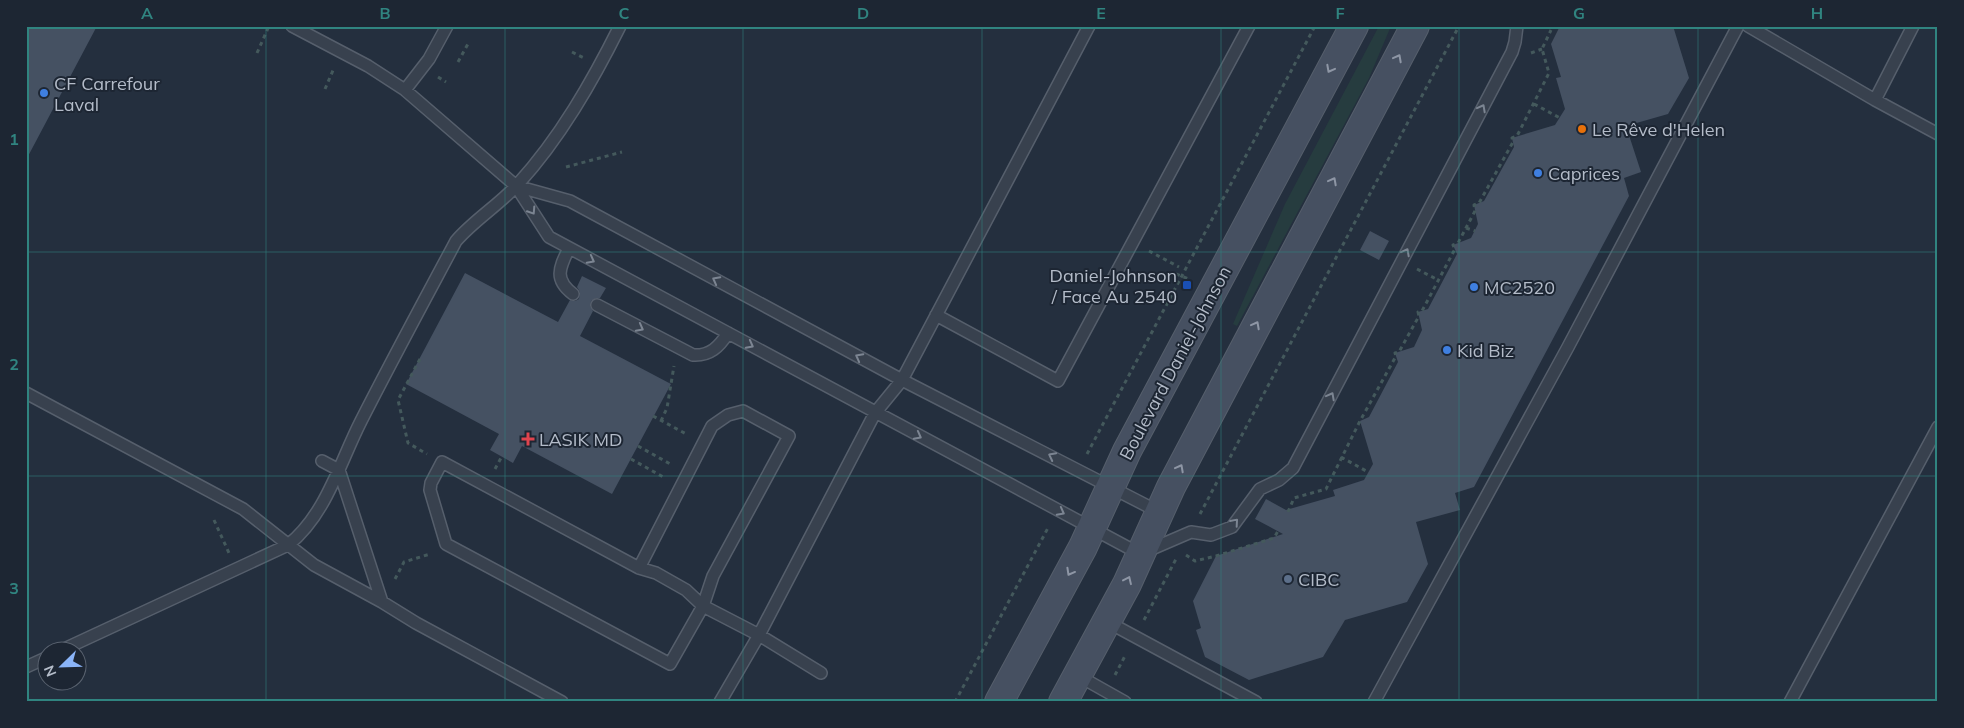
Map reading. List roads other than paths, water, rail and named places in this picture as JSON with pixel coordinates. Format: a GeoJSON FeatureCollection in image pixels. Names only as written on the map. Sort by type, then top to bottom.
{"type":"FeatureCollection","features":[{"type":"Feature","properties":{"kind":"street","name":"Boulevard Daniel-Johnson"},"geometry":{"type":"LineString","coordinates":[[999,702],[1092,529],[1127,451],[1354,26]]}},
{"type":"Feature","properties":{"kind":"street"},"geometry":{"type":"LineString","coordinates":[[1062,702],[1127,584],[1175,478],[1415,26]]}},
{"type":"Feature","properties":{"kind":"lane"},"geometry":{"type":"LineString","coordinates":[[292,26],[368,66],[405,90],[516,186],[549,236],[1140,554],[1191,532],[1211,535],[1232,527],[1260,489],[1287,475],[1293,468],[1512,52],[1516,26]]}},
{"type":"Feature","properties":{"kind":"lane"},"geometry":{"type":"LineString","coordinates":[[405,90],[429,59],[447,26]]}},
{"type":"Feature","properties":{"kind":"lane"},"geometry":{"type":"LineString","coordinates":[[83,640],[288,544],[303,532],[310,523],[339,470],[361,421],[456,241],[532,169],[554,139],[600,66],[620,26]]}},
{"type":"Feature","properties":{"kind":"lane"},"geometry":{"type":"LineString","coordinates":[[720,702],[758,635],[875,413],[902,380],[1089,26]]}},
{"type":"Feature","properties":{"kind":"lane"},"geometry":{"type":"LineString","coordinates":[[936,315],[1058,381],[1249,26]]}},
{"type":"Feature","properties":{"kind":"lane"},"geometry":{"type":"LineString","coordinates":[[1374,702],[1568,347],[1738,26]]}},
{"type":"Feature","properties":{"kind":"lane"},"geometry":{"type":"LineString","coordinates":[[1748,26],[1875,100],[1938,134]]}},
{"type":"Feature","properties":{"kind":"lane"},"geometry":{"type":"LineString","coordinates":[[1875,100],[1913,26]]}},
{"type":"Feature","properties":{"kind":"lane"},"geometry":{"type":"LineString","coordinates":[[516,186],[565,199],[902,380],[1159,512]]}},
{"type":"Feature","properties":{"kind":"lane"},"geometry":{"type":"LineString","coordinates":[[569,248],[560,271],[564,285],[573,294]]}},
{"type":"Feature","properties":{"kind":"lane"},"geometry":{"type":"LineString","coordinates":[[596,305],[693,355],[713,351],[728,333]]}},
{"type":"Feature","properties":{"kind":"lane"},"geometry":{"type":"LineString","coordinates":[[26,393],[243,509],[314,565],[562,702]]}},
{"type":"Feature","properties":{"kind":"lane"},"geometry":{"type":"LineString","coordinates":[[639,568],[712,426],[728,415],[743,411],[788,436],[713,576],[703,606],[670,664],[446,544],[432,497],[431,483],[442,462],[639,568],[656,573],[686,590],[703,606],[758,635],[821,673]]}},
{"type":"Feature","properties":{"kind":"lane"},"geometry":{"type":"LineString","coordinates":[[1790,702],[1938,427]]}},
{"type":"Feature","properties":{"kind":"lane"},"geometry":{"type":"LineString","coordinates":[[322,461],[339,470],[382,602]]}},
{"type":"Feature","properties":{"kind":"lane"},"geometry":{"type":"LineString","coordinates":[[1106,621],[1256,702]]}},
{"type":"Feature","properties":{"kind":"lane"},"geometry":{"type":"LineString","coordinates":[[1077,675],[1125,702]]}},
{"type":"Feature","properties":{"kind":"place","name":"CF Carrefour Laval"},"geometry":{"type":"Point","coordinates":[44,93]}},
{"type":"Feature","properties":{"kind":"place","name":"Le Rêve d'Helen"},"geometry":{"type":"Point","coordinates":[1582,129]}},
{"type":"Feature","properties":{"kind":"place","name":"Caprices"},"geometry":{"type":"Point","coordinates":[1538,173]}},
{"type":"Feature","properties":{"kind":"place","name":"Daniel-Johnson / Face Au 2540"},"geometry":{"type":"Point","coordinates":[1187,285]}},
{"type":"Feature","properties":{"kind":"place","name":"MC2520"},"geometry":{"type":"Point","coordinates":[1474,287]}},
{"type":"Feature","properties":{"kind":"place","name":"Kid Biz"},"geometry":{"type":"Point","coordinates":[1447,350]}},
{"type":"Feature","properties":{"kind":"place","name":"LASIK MD"},"geometry":{"type":"Point","coordinates":[528,439]}},
{"type":"Feature","properties":{"kind":"place","name":"CIBC"},"geometry":{"type":"Point","coordinates":[1288,579]}}]}
